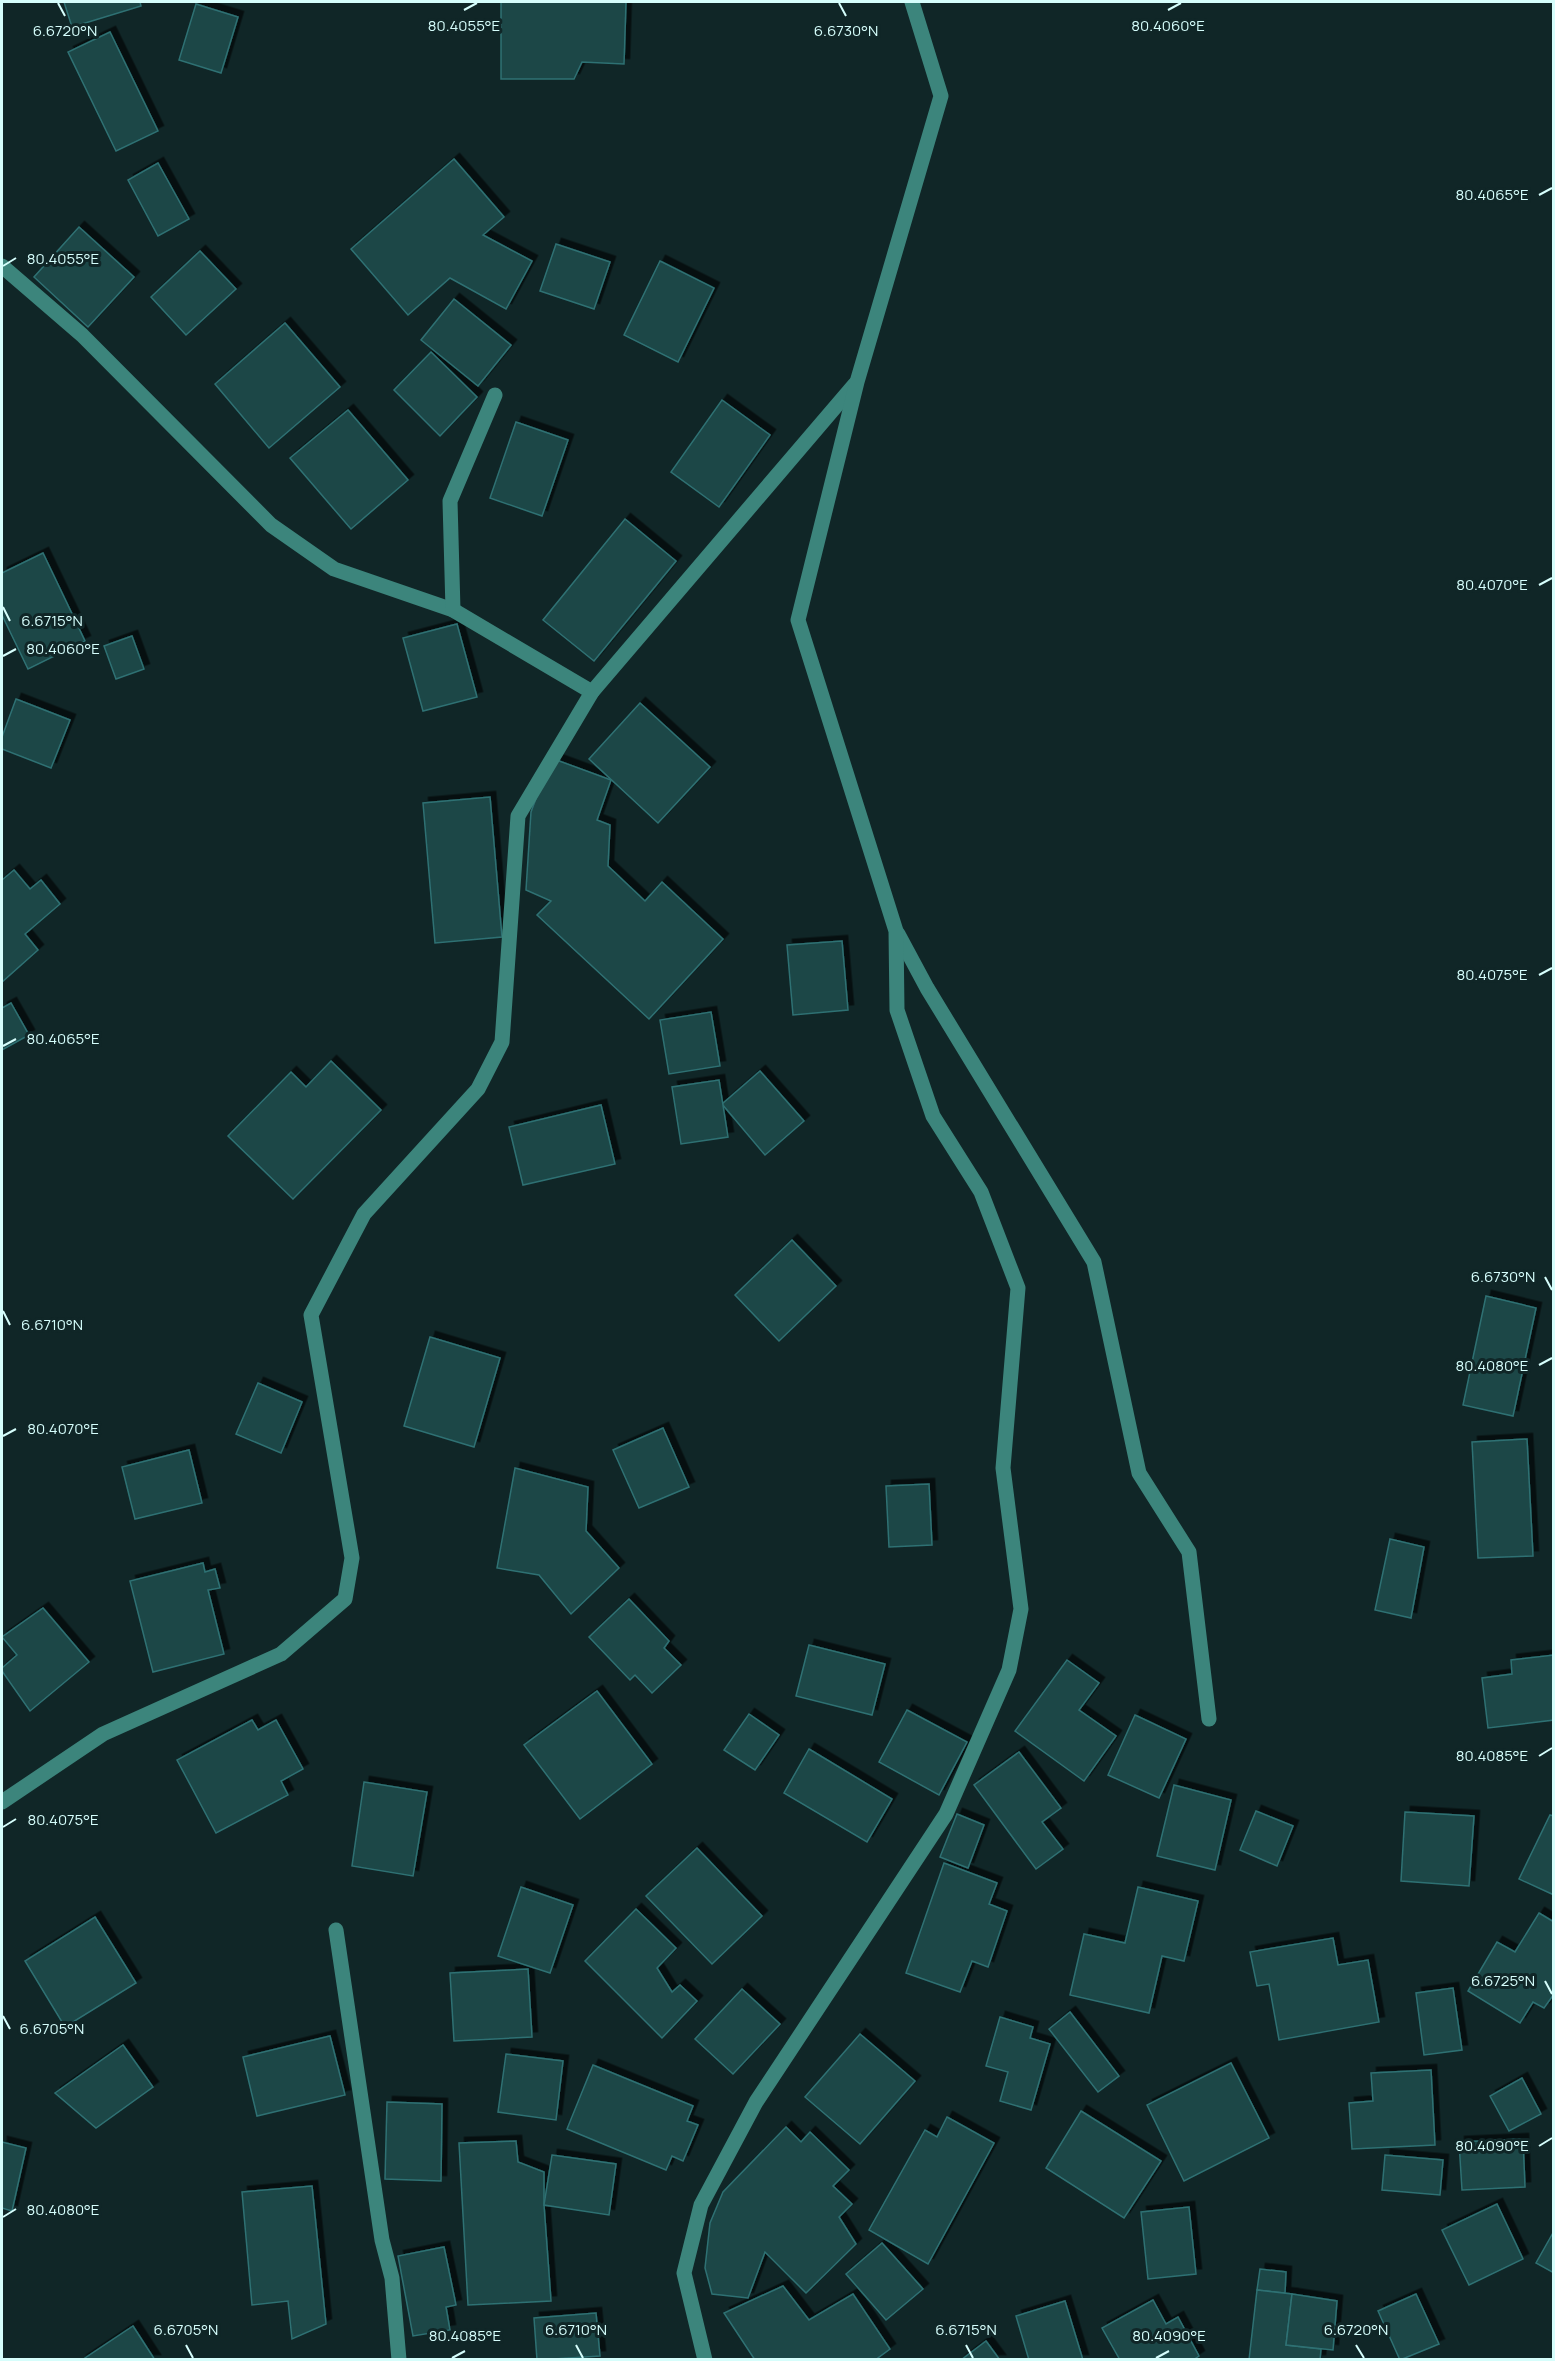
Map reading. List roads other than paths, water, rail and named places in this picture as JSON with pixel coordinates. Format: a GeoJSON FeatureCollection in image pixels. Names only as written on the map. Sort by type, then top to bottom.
{"type":"FeatureCollection","features":[{"type":"Feature","properties":{"kind":"street"},"geometry":{"type":"LineString","coordinates":[[912,2],[941,96],[857,382],[798,620],[897,931],[927,988],[1094,1262],[1139,1473],[1189,1552],[1209,1719]]}},
{"type":"Feature","properties":{"kind":"street"},"geometry":{"type":"LineString","coordinates":[[2,266],[82,335],[271,525],[334,569],[453,610],[592,692]]}},
{"type":"Feature","properties":{"kind":"street"},"geometry":{"type":"LineString","coordinates":[[2,1802],[103,1734],[281,1654],[345,1599],[352,1558],[311,1315],[364,1214],[478,1089],[502,1042],[518,816],[592,692],[857,382]]}},
{"type":"Feature","properties":{"kind":"street"},"geometry":{"type":"LineString","coordinates":[[453,610],[450,501],[495,395]]}},
{"type":"Feature","properties":{"kind":"street"},"geometry":{"type":"LineString","coordinates":[[705,2360],[684,2273],[701,2205],[756,2102],[946,1814],[1009,1670],[1021,1609],[1003,1468],[1018,1287],[981,1192],[929,1106],[897,1010],[897,931]]}},
{"type":"Feature","properties":{"kind":"street"},"geometry":{"type":"LineString","coordinates":[[336,1930],[382,2240],[392,2277],[399,2360]]}}]}
